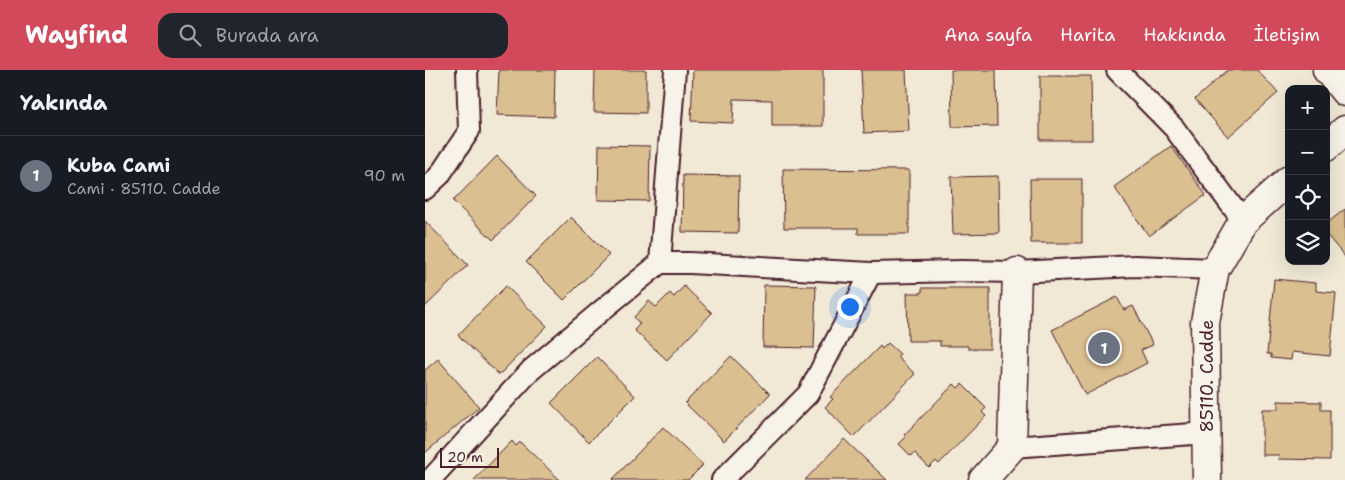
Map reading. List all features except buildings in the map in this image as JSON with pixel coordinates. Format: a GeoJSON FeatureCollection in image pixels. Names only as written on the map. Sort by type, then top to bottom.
{"type":"FeatureCollection","features":[{"type":"Feature","properties":{"kind":"street"},"geometry":{"type":"LineString","coordinates":[[425,189],[439,176],[469,131],[467,70]]}},
{"type":"Feature","properties":{"kind":"street"},"geometry":{"type":"LineString","coordinates":[[659,263],[675,70]]}},
{"type":"Feature","properties":{"kind":"street"},"geometry":{"type":"LineString","coordinates":[[1117,70],[1174,128],[1243,221]]}},
{"type":"Feature","properties":{"kind":"street"},"geometry":{"type":"LineString","coordinates":[[1327,70],[1345,92]]}},
{"type":"Feature","properties":{"kind":"street"},"geometry":{"type":"LineString","coordinates":[[1330,143],[1345,130]]}},
{"type":"Feature","properties":{"kind":"street","name":"85110. Cadde"},"geometry":{"type":"LineString","coordinates":[[1207,480],[1205,322],[1215,268],[1243,221],[1285,184]]}},
{"type":"Feature","properties":{"kind":"street"},"geometry":{"type":"LineString","coordinates":[[430,480],[531,370],[659,263],[871,273],[1017,272],[1135,266],[1215,268]]}},
{"type":"Feature","properties":{"kind":"street"},"geometry":{"type":"LineString","coordinates":[[983,480],[1013,447],[1017,272]]}},
{"type":"Feature","properties":{"kind":"street"},"geometry":{"type":"LineString","coordinates":[[722,480],[808,394],[871,273]]}},
{"type":"Feature","properties":{"kind":"street"},"geometry":{"type":"LineString","coordinates":[[1013,447],[1207,433]]}},
{"type":"Feature","properties":{"kind":"place","name":"Kuba Cami"},"geometry":{"type":"Point","coordinates":[1104,348]}}]}
